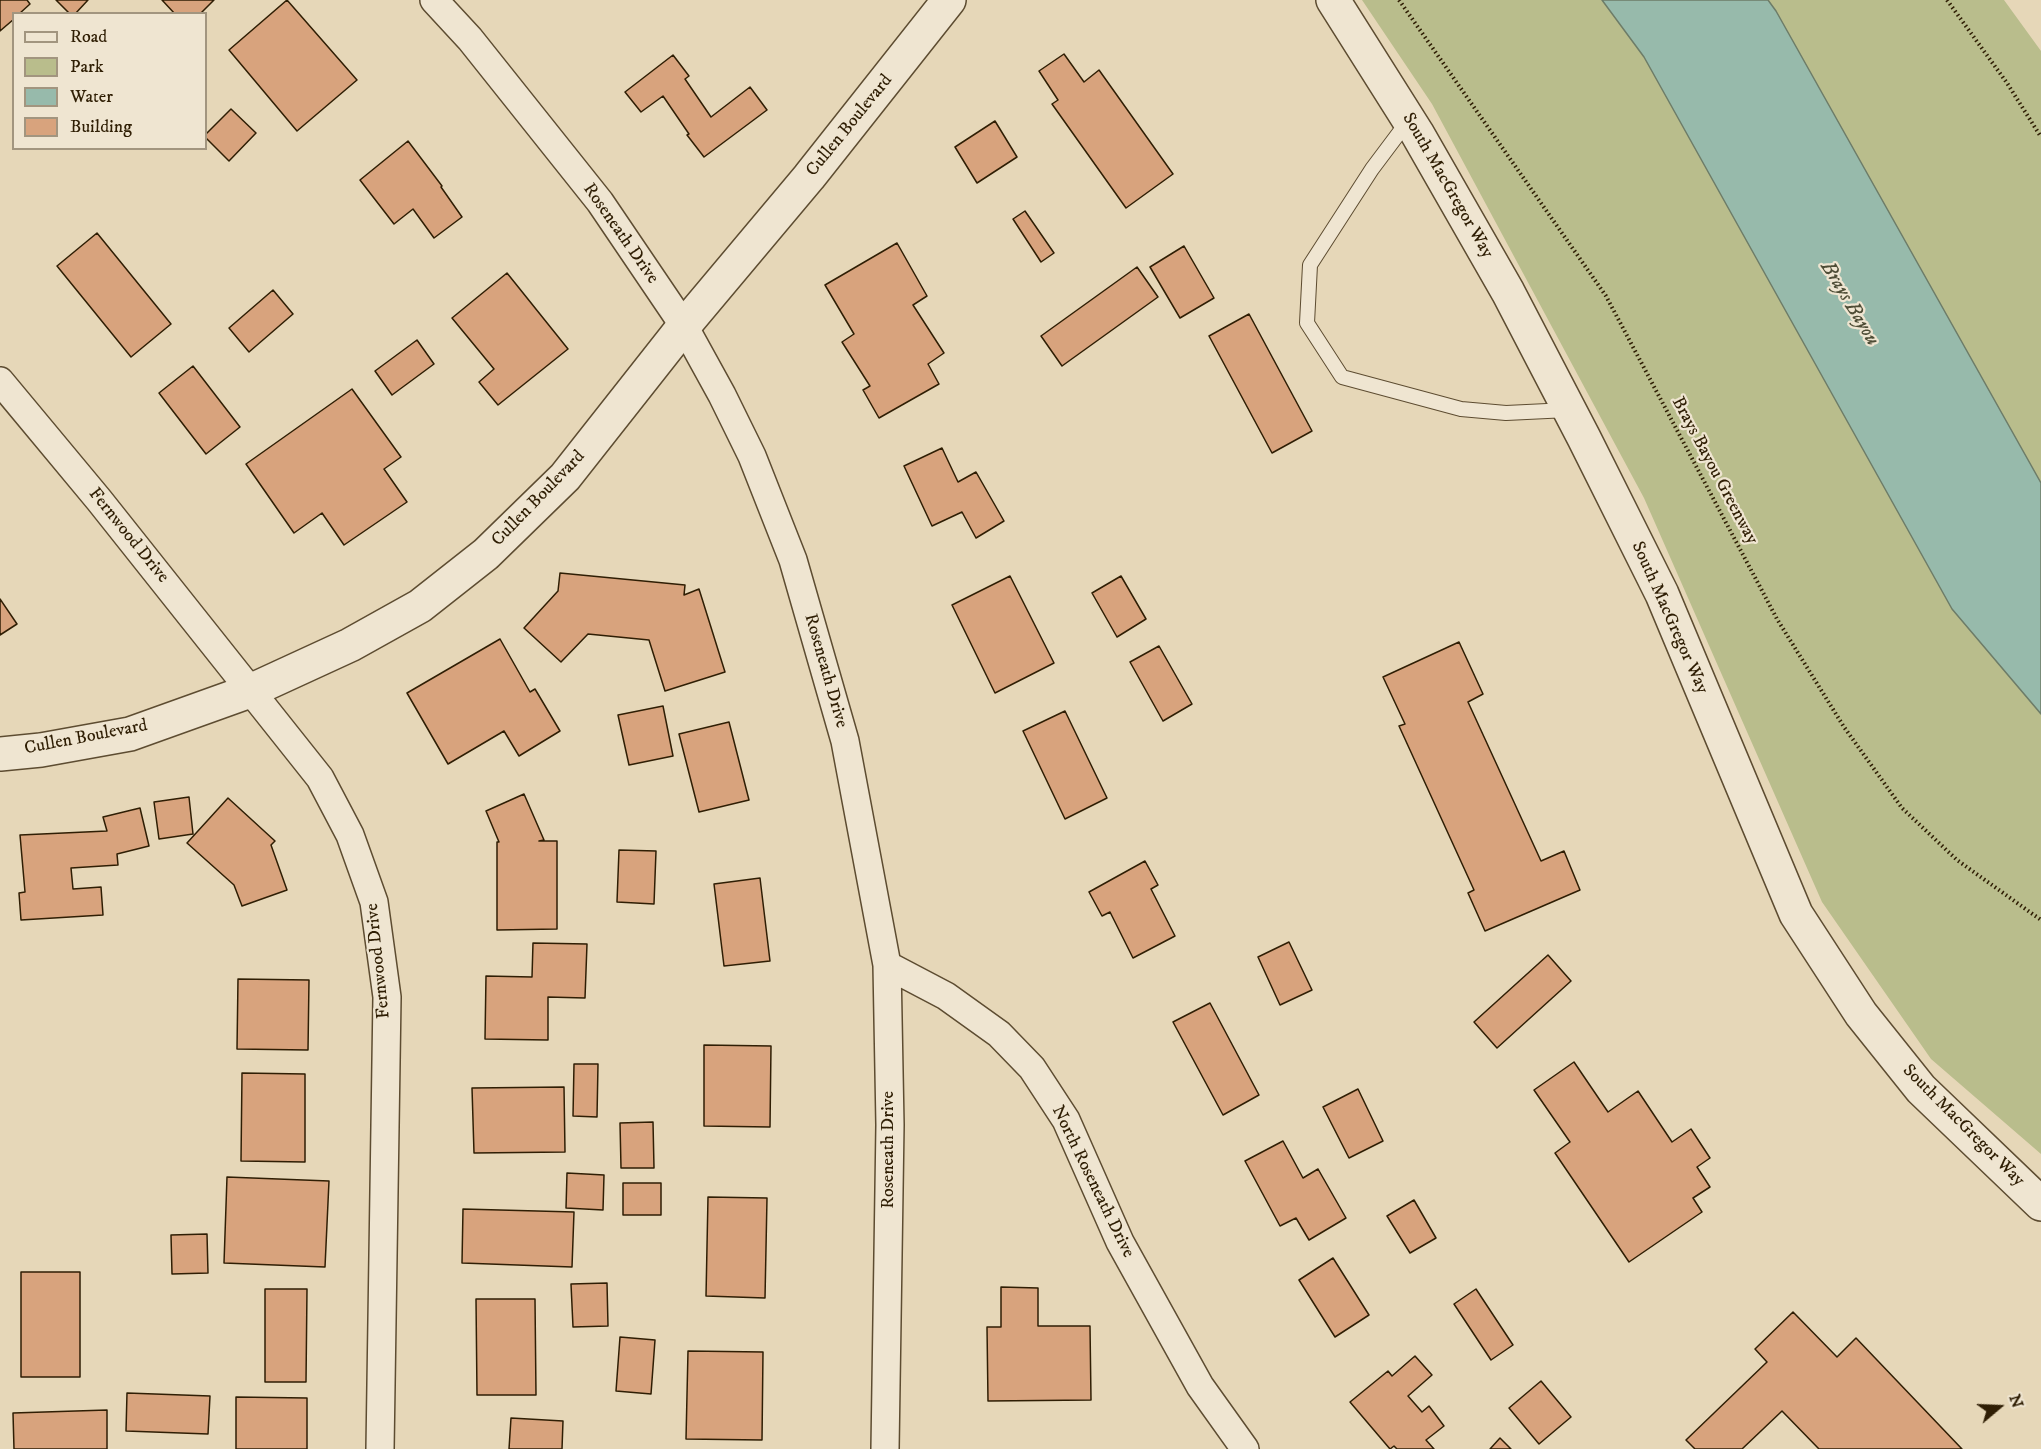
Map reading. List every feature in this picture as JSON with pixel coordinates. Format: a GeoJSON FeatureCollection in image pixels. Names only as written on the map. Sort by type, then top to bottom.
{"type":"FeatureCollection","features":[{"type":"Feature","properties":{"kind":"street","name":"Roseneath Drive"},"geometry":{"type":"LineString","coordinates":[[434,0],[470,39],[600,202],[684,326],[752,456],[793,560],[845,741],[887,965],[890,1125],[885,1449]]}},
{"type":"Feature","properties":{"kind":"street","name":"Cullen Boulevard"},"geometry":{"type":"LineString","coordinates":[[0,754],[41,750],[129,734],[250,691],[350,645],[420,606],[486,555],[565,477],[684,326],[809,177],[949,0]]}},
{"type":"Feature","properties":{"kind":"street","name":"South MacGregor Way"},"geometry":{"type":"LineString","coordinates":[[1333,0],[1409,120],[1508,292],[1570,410],[1662,594],[1796,914],[1862,1014],[1921,1089],[2041,1204]]}},
{"type":"Feature","properties":{"kind":"street","name":"Fernwood Drive"},"geometry":{"type":"LineString","coordinates":[[0,381],[99,500],[320,778],[350,835],[374,902],[387,997],[380,1449]]}},
{"type":"Feature","properties":{"kind":"street","name":"North Roseneath Drive"},"geometry":{"type":"LineString","coordinates":[[887,965],[946,996],[999,1034],[1032,1068],[1066,1120],[1120,1242],[1200,1386],[1245,1449]]}},
{"type":"Feature","properties":{"kind":"lane"},"geometry":{"type":"LineString","coordinates":[[1409,120],[1372,169],[1310,265],[1307,323],[1342,377],[1461,409],[1506,413],[1570,410]]}},
{"type":"Feature","properties":{"kind":"path","name":"Brays Bayou Greenway"},"geometry":{"type":"LineString","coordinates":[[1400,0],[1606,296],[1777,619],[1844,727],[1902,808],[1956,860],[2041,920]]}},
{"type":"Feature","properties":{"kind":"path"},"geometry":{"type":"LineString","coordinates":[[1947,0],[2007,83],[2041,137]]}},
{"type":"Feature","properties":{"kind":"green space"},"geometry":{"type":"Polygon","coordinates":[[[1362,0],[2004,0],[2041,51],[2041,1154],[1931,1059],[1822,902],[1644,498],[1432,104],[1362,0]]]}},
{"type":"Feature","properties":{"kind":"water","name":"Brays Bayou"},"geometry":{"type":"Polygon","coordinates":[[[1602,0],[1768,0],[1776,11],[2041,483],[2041,714],[1952,609],[1644,57],[1602,0]]]}},
{"type":"Feature","properties":{"kind":"building"},"geometry":{"type":"Polygon","coordinates":[[[0,0],[27,0],[30,4],[21,12],[12,12],[12,21],[0,31],[0,0]]]}},
{"type":"Feature","properties":{"kind":"building"},"geometry":{"type":"Polygon","coordinates":[[[56,0],[88,0],[77,12],[68,12],[56,0]]]}},
{"type":"Feature","properties":{"kind":"building"},"geometry":{"type":"Polygon","coordinates":[[[162,0],[214,0],[202,12],[173,12],[162,0]]]}},
{"type":"Feature","properties":{"kind":"building"},"geometry":{"type":"Polygon","coordinates":[[[287,0],[357,80],[297,131],[229,50],[287,0]]]}},
{"type":"Feature","properties":{"kind":"building"},"geometry":{"type":"Polygon","coordinates":[[[1064,54],[1084,82],[1099,70],[1173,174],[1126,208],[1052,104],[1058,100],[1039,71],[1064,54]]]}},
{"type":"Feature","properties":{"kind":"building"},"geometry":{"type":"Polygon","coordinates":[[[673,55],[689,76],[685,79],[711,117],[750,87],[767,110],[704,157],[687,135],[689,134],[663,96],[641,112],[625,92],[673,55]]]}},
{"type":"Feature","properties":{"kind":"building"},"geometry":{"type":"Polygon","coordinates":[[[231,109],[256,133],[229,161],[207,139],[207,133],[231,109]]]}},
{"type":"Feature","properties":{"kind":"building"},"geometry":{"type":"Polygon","coordinates":[[[995,121],[1017,157],[977,183],[955,147],[995,121]]]}},
{"type":"Feature","properties":{"kind":"building"},"geometry":{"type":"Polygon","coordinates":[[[408,141],[462,217],[434,238],[413,209],[394,224],[360,180],[408,141]]]}},
{"type":"Feature","properties":{"kind":"building"},"geometry":{"type":"Polygon","coordinates":[[[1025,211],[1054,253],[1041,262],[1013,219],[1025,211]]]}},
{"type":"Feature","properties":{"kind":"building"},"geometry":{"type":"Polygon","coordinates":[[[97,233],[171,324],[131,357],[57,266],[97,233]]]}},
{"type":"Feature","properties":{"kind":"building"},"geometry":{"type":"Polygon","coordinates":[[[897,243],[927,296],[913,305],[944,353],[928,364],[939,384],[879,418],[863,390],[870,386],[842,342],[854,334],[825,285],[897,243]]]}},
{"type":"Feature","properties":{"kind":"building"},"geometry":{"type":"Polygon","coordinates":[[[1184,246],[1214,298],[1180,318],[1150,267],[1184,246]]]}},
{"type":"Feature","properties":{"kind":"building"},"geometry":{"type":"Polygon","coordinates":[[[1137,267],[1158,297],[1062,366],[1041,336],[1137,267]]]}},
{"type":"Feature","properties":{"kind":"building"},"geometry":{"type":"Polygon","coordinates":[[[507,273],[568,349],[498,405],[479,382],[494,369],[452,318],[507,273]]]}},
{"type":"Feature","properties":{"kind":"building"},"geometry":{"type":"Polygon","coordinates":[[[273,290],[293,314],[249,352],[229,328],[273,290]]]}},
{"type":"Feature","properties":{"kind":"building"},"geometry":{"type":"Polygon","coordinates":[[[1249,314],[1312,431],[1272,453],[1209,336],[1249,314]]]}},
{"type":"Feature","properties":{"kind":"building"},"geometry":{"type":"Polygon","coordinates":[[[417,340],[434,364],[392,395],[375,371],[417,340]]]}},
{"type":"Feature","properties":{"kind":"building"},"geometry":{"type":"Polygon","coordinates":[[[193,366],[240,427],[206,454],[159,393],[193,366]]]}},
{"type":"Feature","properties":{"kind":"building"},"geometry":{"type":"Polygon","coordinates":[[[352,389],[401,457],[384,469],[407,502],[344,545],[322,513],[294,533],[246,464],[352,389]]]}},
{"type":"Feature","properties":{"kind":"building"},"geometry":{"type":"Polygon","coordinates":[[[942,448],[958,482],[976,472],[1004,521],[976,538],[962,512],[932,526],[904,466],[942,448]]]}},
{"type":"Feature","properties":{"kind":"building"},"geometry":{"type":"Polygon","coordinates":[[[560,573],[685,585],[684,595],[699,589],[725,672],[665,691],[649,640],[588,634],[561,662],[524,628],[558,591],[560,573]]]}},
{"type":"Feature","properties":{"kind":"building"},"geometry":{"type":"Polygon","coordinates":[[[1010,576],[1054,663],[995,693],[952,605],[1010,576]]]}},
{"type":"Feature","properties":{"kind":"building"},"geometry":{"type":"Polygon","coordinates":[[[1121,576],[1146,619],[1117,637],[1092,593],[1121,576]]]}},
{"type":"Feature","properties":{"kind":"building"},"geometry":{"type":"Polygon","coordinates":[[[0,599],[17,624],[0,635],[0,599]]]}},
{"type":"Feature","properties":{"kind":"building"},"geometry":{"type":"Polygon","coordinates":[[[500,639],[530,692],[535,689],[560,731],[519,756],[504,731],[448,764],[407,693],[500,639]]]}},
{"type":"Feature","properties":{"kind":"building"},"geometry":{"type":"Polygon","coordinates":[[[1459,642],[1483,694],[1468,702],[1541,861],[1564,851],[1580,890],[1485,931],[1468,893],[1474,890],[1399,726],[1405,724],[1383,677],[1459,642]]]}},
{"type":"Feature","properties":{"kind":"building"},"geometry":{"type":"Polygon","coordinates":[[[1159,646],[1192,704],[1163,721],[1130,662],[1159,646]]]}},
{"type":"Feature","properties":{"kind":"building"},"geometry":{"type":"Polygon","coordinates":[[[663,706],[673,756],[629,765],[618,715],[663,706]]]}},
{"type":"Feature","properties":{"kind":"building"},"geometry":{"type":"Polygon","coordinates":[[[1065,711],[1107,798],[1065,819],[1023,731],[1065,711]]]}},
{"type":"Feature","properties":{"kind":"building"},"geometry":{"type":"Polygon","coordinates":[[[729,722],[749,800],[699,812],[679,734],[729,722]]]}},
{"type":"Feature","properties":{"kind":"building"},"geometry":{"type":"Polygon","coordinates":[[[524,794],[544,840],[539,841],[557,841],[557,929],[497,930],[497,842],[499,842],[486,811],[524,794]]]}},
{"type":"Feature","properties":{"kind":"building"},"geometry":{"type":"Polygon","coordinates":[[[189,797],[193,834],[159,839],[154,802],[189,797]]]}},
{"type":"Feature","properties":{"kind":"building"},"geometry":{"type":"Polygon","coordinates":[[[228,798],[275,841],[271,845],[287,890],[242,906],[234,885],[187,843],[228,798]]]}},
{"type":"Feature","properties":{"kind":"building"},"geometry":{"type":"Polygon","coordinates":[[[140,808],[149,846],[117,854],[118,865],[71,868],[73,889],[101,887],[103,915],[21,920],[19,893],[25,892],[20,835],[107,831],[103,817],[140,808]]]}},
{"type":"Feature","properties":{"kind":"building"},"geometry":{"type":"Polygon","coordinates":[[[619,850],[656,851],[654,904],[617,902],[619,850]]]}},
{"type":"Feature","properties":{"kind":"building"},"geometry":{"type":"Polygon","coordinates":[[[1145,861],[1158,885],[1151,889],[1175,936],[1133,958],[1110,912],[1102,916],[1089,892],[1145,861]]]}},
{"type":"Feature","properties":{"kind":"building"},"geometry":{"type":"Polygon","coordinates":[[[760,878],[770,961],[724,966],[714,884],[760,878]]]}},
{"type":"Feature","properties":{"kind":"building"},"geometry":{"type":"Polygon","coordinates":[[[1289,942],[1312,990],[1280,1005],[1258,957],[1289,942]]]}},
{"type":"Feature","properties":{"kind":"building"},"geometry":{"type":"Polygon","coordinates":[[[533,943],[587,944],[585,998],[548,997],[548,1040],[485,1039],[486,976],[532,977],[533,943]]]}},
{"type":"Feature","properties":{"kind":"building"},"geometry":{"type":"Polygon","coordinates":[[[1548,955],[1571,981],[1497,1048],[1474,1022],[1548,955]]]}},
{"type":"Feature","properties":{"kind":"building"},"geometry":{"type":"Polygon","coordinates":[[[238,979],[309,980],[308,1050],[237,1049],[238,979]]]}},
{"type":"Feature","properties":{"kind":"building"},"geometry":{"type":"Polygon","coordinates":[[[1210,1003],[1259,1095],[1223,1115],[1173,1022],[1210,1003]]]}},
{"type":"Feature","properties":{"kind":"building"},"geometry":{"type":"Polygon","coordinates":[[[704,1045],[771,1046],[770,1127],[704,1126],[704,1045]]]}},
{"type":"Feature","properties":{"kind":"building"},"geometry":{"type":"Polygon","coordinates":[[[1574,1062],[1608,1112],[1638,1091],[1672,1142],[1691,1129],[1710,1158],[1697,1167],[1710,1187],[1693,1198],[1702,1212],[1629,1262],[1555,1153],[1570,1142],[1534,1090],[1574,1062]]]}},
{"type":"Feature","properties":{"kind":"building"},"geometry":{"type":"Polygon","coordinates":[[[574,1064],[598,1064],[597,1117],[573,1116],[574,1064]]]}},
{"type":"Feature","properties":{"kind":"building"},"geometry":{"type":"Polygon","coordinates":[[[242,1073],[305,1074],[305,1162],[241,1161],[242,1073]]]}},
{"type":"Feature","properties":{"kind":"building"},"geometry":{"type":"Polygon","coordinates":[[[564,1087],[565,1152],[474,1153],[472,1088],[564,1087]]]}},
{"type":"Feature","properties":{"kind":"building"},"geometry":{"type":"Polygon","coordinates":[[[1358,1089],[1383,1141],[1349,1158],[1323,1107],[1358,1089]]]}},
{"type":"Feature","properties":{"kind":"building"},"geometry":{"type":"Polygon","coordinates":[[[653,1122],[654,1168],[621,1168],[620,1123],[653,1122]]]}},
{"type":"Feature","properties":{"kind":"building"},"geometry":{"type":"Polygon","coordinates":[[[1283,1141],[1303,1178],[1318,1169],[1346,1218],[1309,1240],[1296,1218],[1280,1226],[1245,1161],[1283,1141]]]}},
{"type":"Feature","properties":{"kind":"building"},"geometry":{"type":"Polygon","coordinates":[[[567,1173],[604,1175],[603,1210],[566,1208],[567,1173]]]}},
{"type":"Feature","properties":{"kind":"building"},"geometry":{"type":"Polygon","coordinates":[[[227,1177],[329,1181],[325,1267],[224,1263],[227,1177]]]}},
{"type":"Feature","properties":{"kind":"building"},"geometry":{"type":"Polygon","coordinates":[[[623,1183],[661,1183],[661,1215],[623,1215],[623,1183]]]}},
{"type":"Feature","properties":{"kind":"building"},"geometry":{"type":"Polygon","coordinates":[[[708,1197],[767,1198],[765,1298],[706,1296],[708,1197]]]}},
{"type":"Feature","properties":{"kind":"building"},"geometry":{"type":"Polygon","coordinates":[[[1414,1200],[1436,1238],[1410,1253],[1387,1216],[1414,1200]]]}},
{"type":"Feature","properties":{"kind":"building"},"geometry":{"type":"Polygon","coordinates":[[[463,1209],[574,1212],[572,1267],[462,1263],[463,1209]]]}},
{"type":"Feature","properties":{"kind":"building"},"geometry":{"type":"Polygon","coordinates":[[[207,1234],[208,1273],[172,1274],[171,1235],[207,1234]]]}},
{"type":"Feature","properties":{"kind":"building"},"geometry":{"type":"Polygon","coordinates":[[[1333,1258],[1369,1315],[1335,1337],[1299,1280],[1333,1258]]]}},
{"type":"Feature","properties":{"kind":"building"},"geometry":{"type":"Polygon","coordinates":[[[21,1272],[80,1272],[80,1377],[21,1377],[21,1272]]]}},
{"type":"Feature","properties":{"kind":"building"},"geometry":{"type":"Polygon","coordinates":[[[607,1283],[608,1326],[573,1327],[571,1284],[607,1283]]]}},
{"type":"Feature","properties":{"kind":"building"},"geometry":{"type":"Polygon","coordinates":[[[1001,1287],[1038,1288],[1038,1326],[1090,1326],[1091,1400],[988,1401],[987,1327],[1001,1327],[1001,1287]]]}},
{"type":"Feature","properties":{"kind":"building"},"geometry":{"type":"Polygon","coordinates":[[[265,1289],[307,1289],[306,1382],[265,1382],[265,1289]]]}},
{"type":"Feature","properties":{"kind":"building"},"geometry":{"type":"Polygon","coordinates":[[[1476,1289],[1513,1345],[1491,1360],[1454,1304],[1476,1289]]]}},
{"type":"Feature","properties":{"kind":"building"},"geometry":{"type":"Polygon","coordinates":[[[476,1299],[535,1299],[536,1395],[477,1395],[476,1299]]]}},
{"type":"Feature","properties":{"kind":"building"},"geometry":{"type":"Polygon","coordinates":[[[1793,1312],[1837,1357],[1856,1338],[1962,1449],[1819,1449],[1782,1411],[1742,1449],[1695,1449],[1686,1440],[1767,1362],[1755,1349],[1793,1312]]]}},
{"type":"Feature","properties":{"kind":"building"},"geometry":{"type":"Polygon","coordinates":[[[620,1337],[655,1340],[651,1394],[616,1391],[620,1337]]]}},
{"type":"Feature","properties":{"kind":"building"},"geometry":{"type":"Polygon","coordinates":[[[688,1351],[763,1352],[762,1440],[686,1439],[688,1351]]]}},
{"type":"Feature","properties":{"kind":"building"},"geometry":{"type":"Polygon","coordinates":[[[1415,1356],[1432,1375],[1408,1396],[1422,1412],[1429,1406],[1444,1426],[1426,1440],[1434,1449],[1397,1449],[1394,1446],[1390,1449],[1350,1402],[1388,1371],[1392,1376],[1415,1356]]]}},
{"type":"Feature","properties":{"kind":"building"},"geometry":{"type":"Polygon","coordinates":[[[1541,1381],[1571,1417],[1539,1444],[1509,1408],[1541,1381]]]}},
{"type":"Feature","properties":{"kind":"building"},"geometry":{"type":"Polygon","coordinates":[[[127,1393],[210,1396],[208,1434],[126,1431],[127,1393]]]}},
{"type":"Feature","properties":{"kind":"building"},"geometry":{"type":"Polygon","coordinates":[[[236,1397],[307,1398],[307,1449],[236,1449],[236,1397]]]}},
{"type":"Feature","properties":{"kind":"building"},"geometry":{"type":"Polygon","coordinates":[[[107,1410],[107,1449],[14,1449],[13,1413],[107,1410]]]}},
{"type":"Feature","properties":{"kind":"building"},"geometry":{"type":"Polygon","coordinates":[[[511,1418],[563,1421],[562,1449],[509,1449],[511,1418]]]}},
{"type":"Feature","properties":{"kind":"building"},"geometry":{"type":"Polygon","coordinates":[[[1500,1438],[1511,1449],[1490,1449],[1500,1438]]]}}]}
